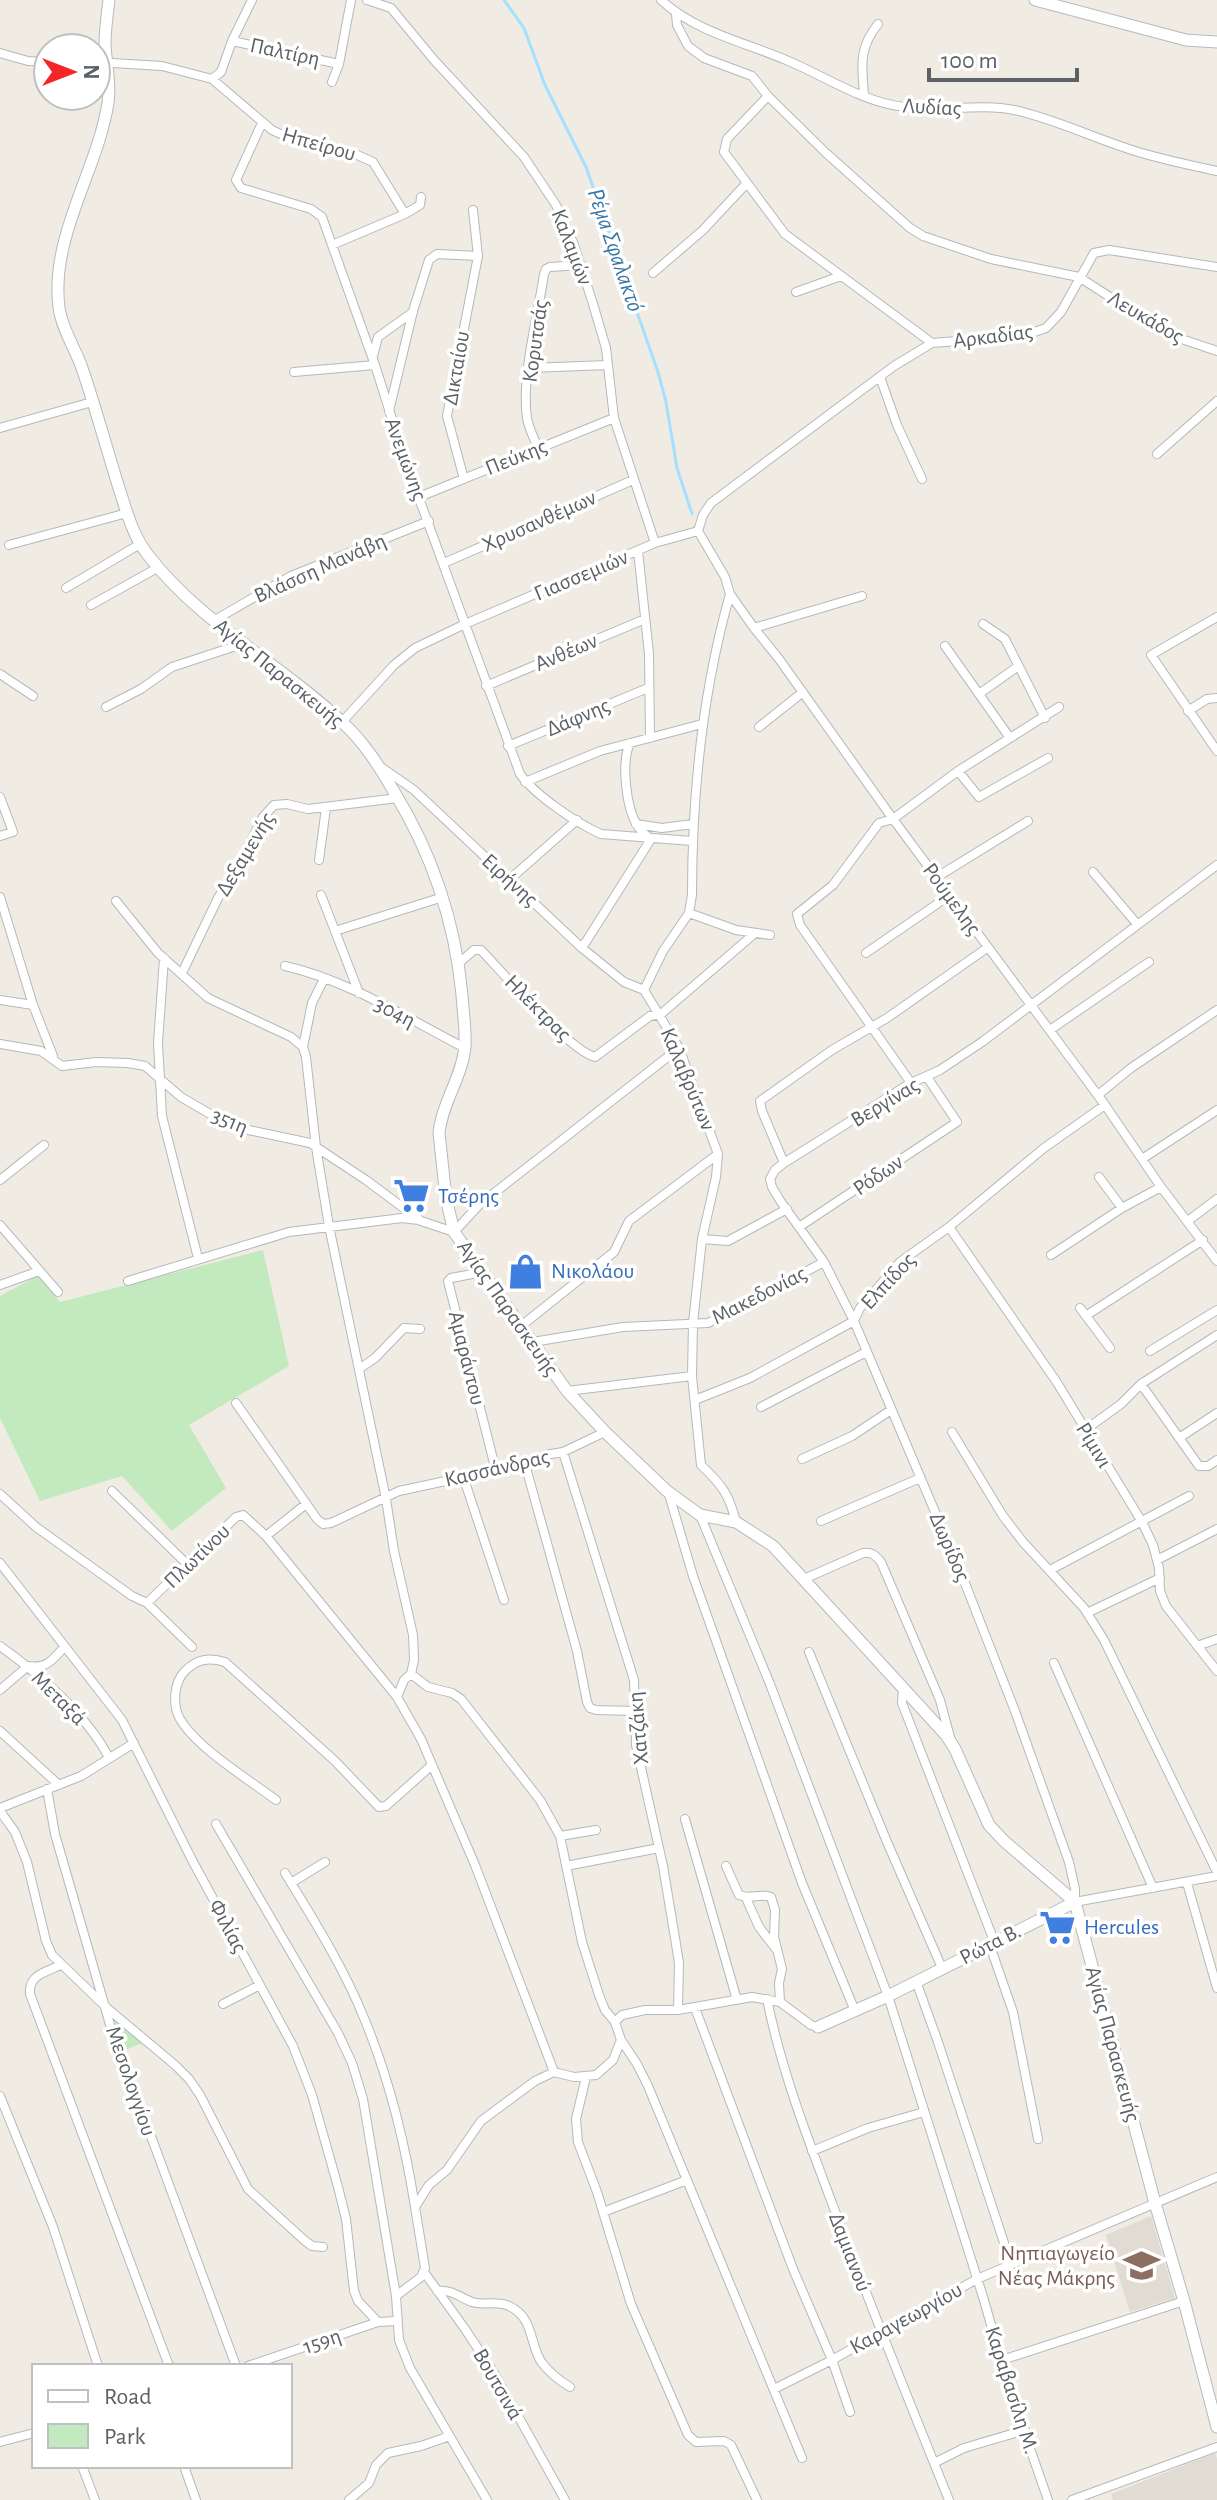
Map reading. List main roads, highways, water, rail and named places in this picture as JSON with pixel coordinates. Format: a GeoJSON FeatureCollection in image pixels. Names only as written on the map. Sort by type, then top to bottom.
{"type":"FeatureCollection","features":[{"type":"Feature","properties":{"kind":"waterway","name":"Ρέμα Σφαλακτό"},"geometry":{"type":"LineString","coordinates":[[504,0],[524,28],[545,85],[586,167],[658,372],[677,468],[692,514]]}},
{"type":"Feature","properties":{"kind":"place","name":"Τσέρης"},"geometry":{"type":"Point","coordinates":[412,1196]}},
{"type":"Feature","properties":{"kind":"place","name":"Νικολάου"},"geometry":{"type":"Point","coordinates":[525,1271]}},
{"type":"Feature","properties":{"kind":"place","name":"Hercules"},"geometry":{"type":"Point","coordinates":[1058,1927]}},
{"type":"Feature","properties":{"kind":"place","name":"Νηπιαγωγείο Νέας Μάκρης"},"geometry":{"type":"Point","coordinates":[1141,2266]}}]}
